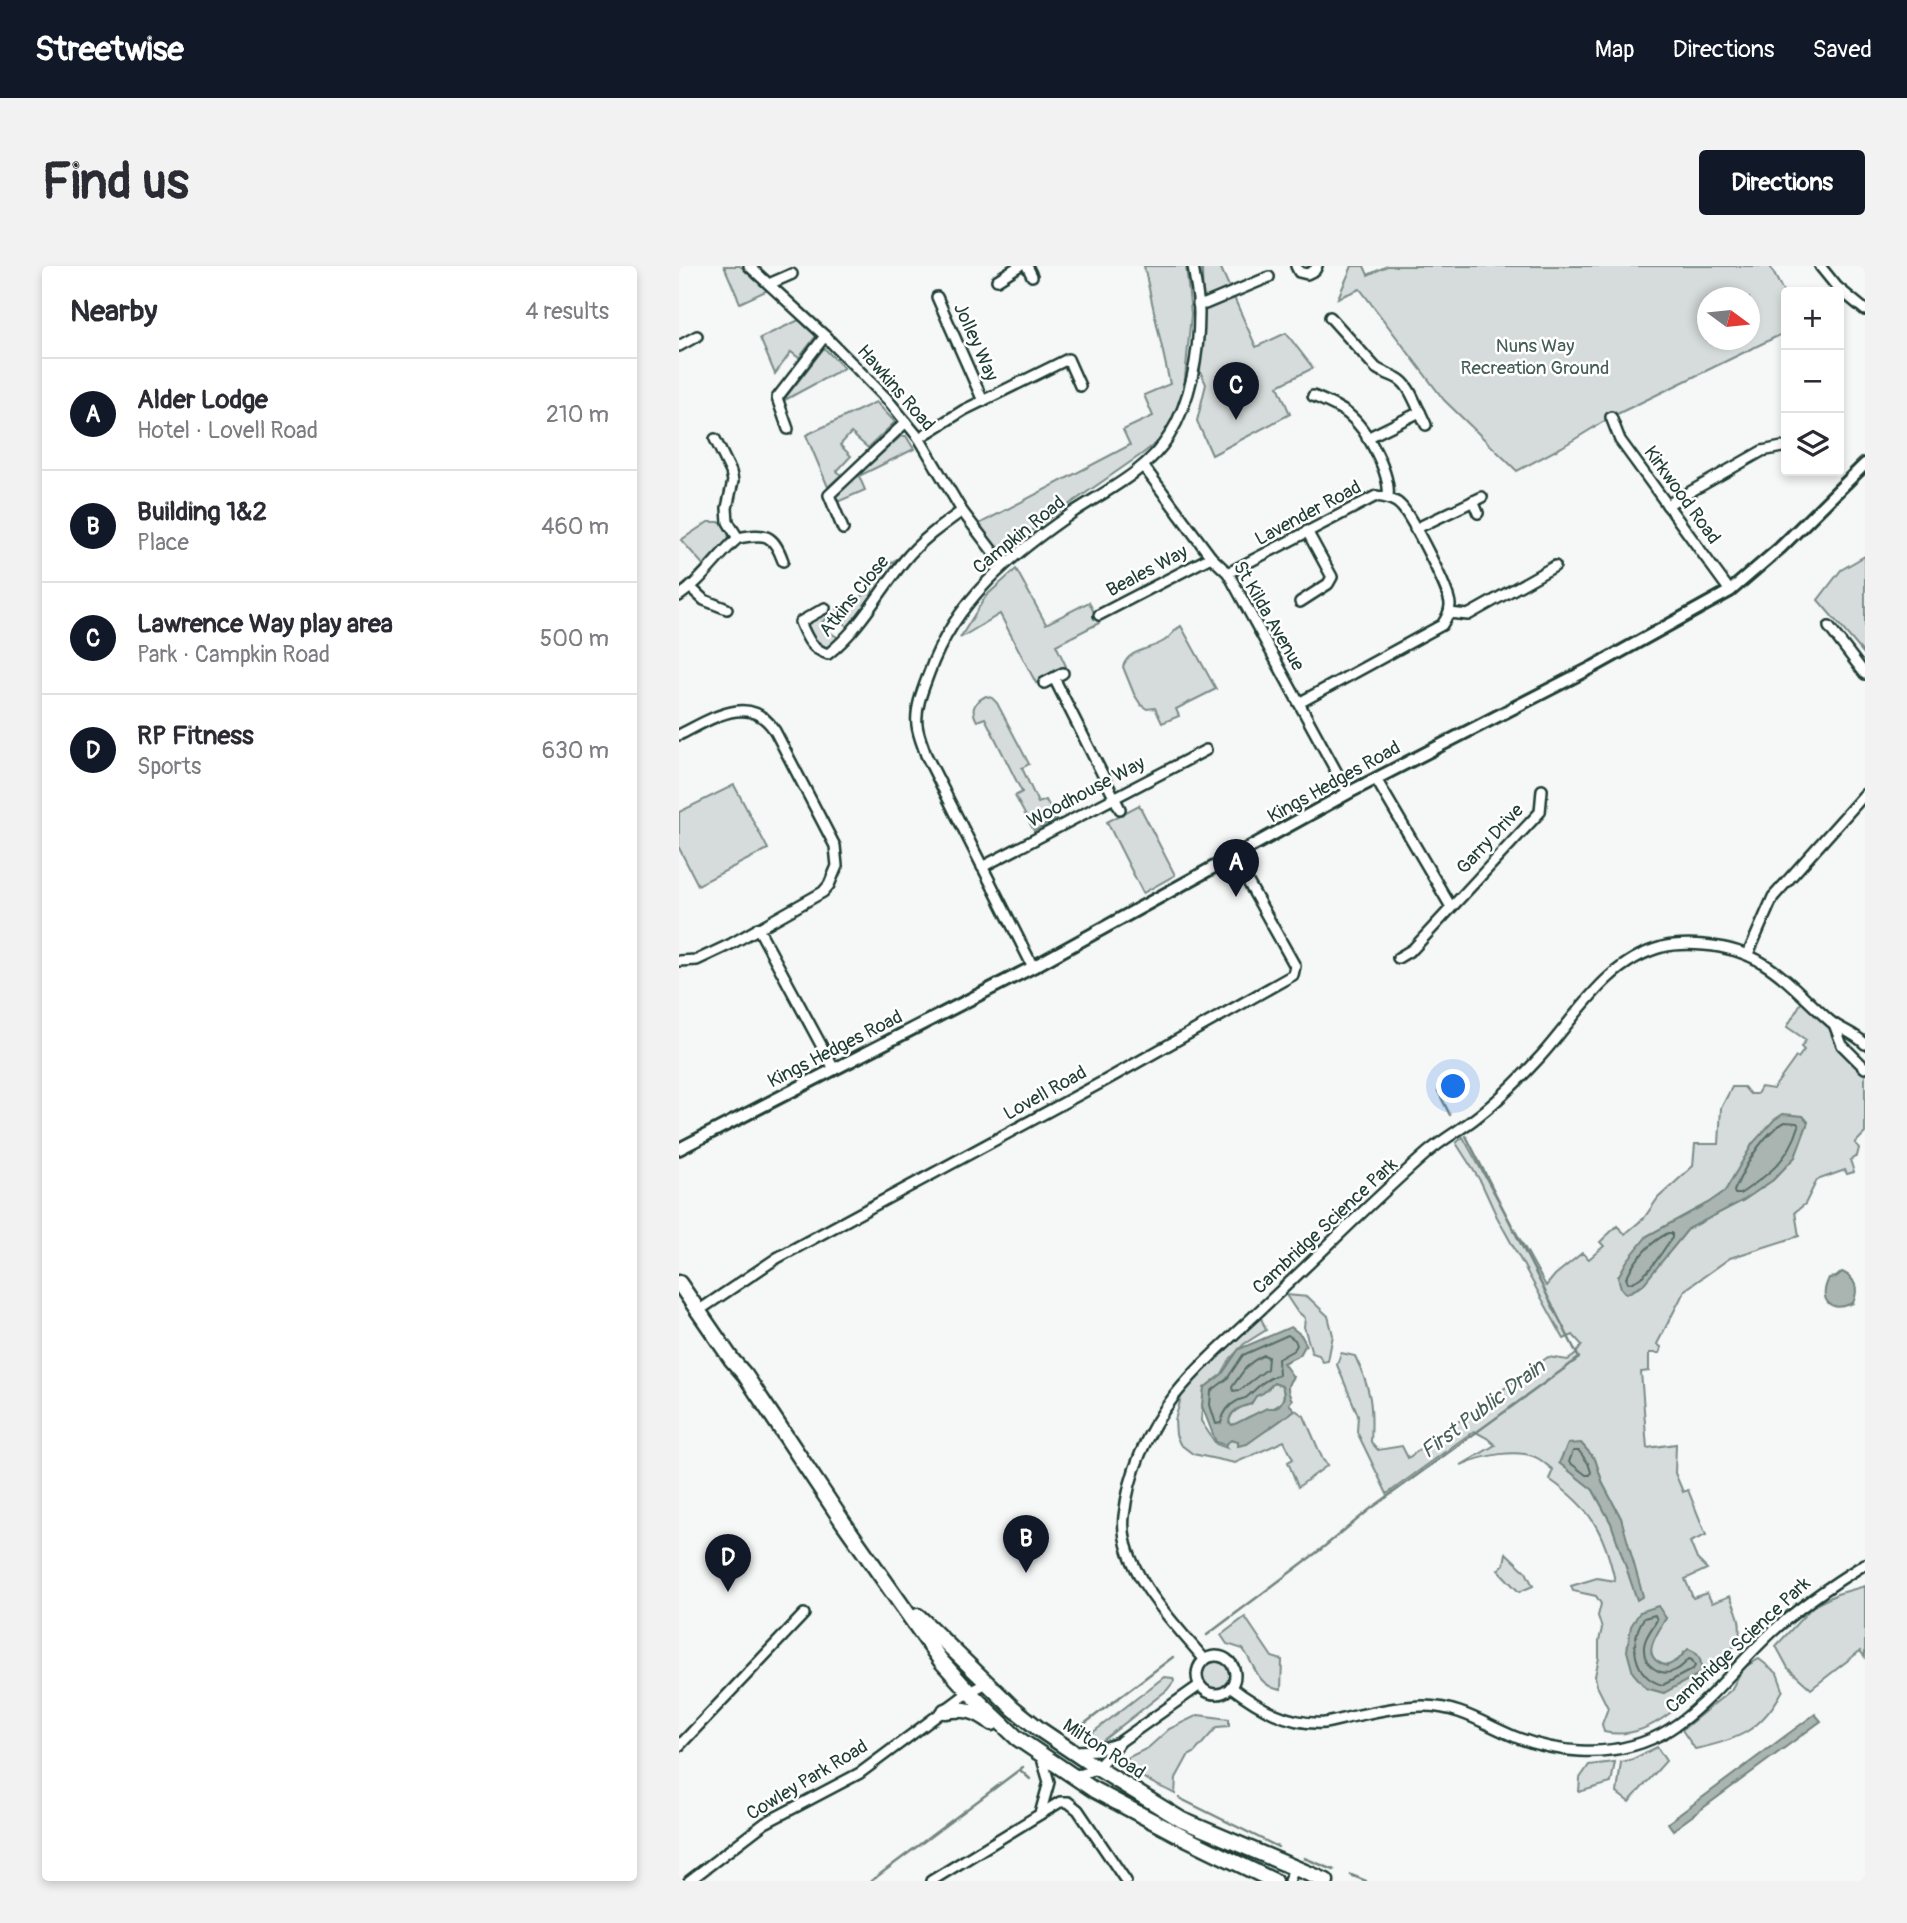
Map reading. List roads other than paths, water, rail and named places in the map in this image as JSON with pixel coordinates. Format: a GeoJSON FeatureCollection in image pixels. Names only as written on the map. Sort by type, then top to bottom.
{"type":"FeatureCollection","features":[{"type":"Feature","properties":{"kind":"main road","name":"Milton Road"},"geometry":{"type":"LineString","coordinates":[[679,1283],[941,1661],[969,1692],[1017,1738],[1094,1790],[1274,1881]]}},
{"type":"Feature","properties":{"kind":"main road","name":"Milton Road"},"geometry":{"type":"LineString","coordinates":[[897,1595],[986,1683],[1039,1729],[1070,1750],[1182,1820],[1291,1875],[1326,1881]]}},
{"type":"Feature","properties":{"kind":"main road"},"geometry":{"type":"LineString","coordinates":[[935,1632],[941,1646],[968,1677],[971,1684],[969,1692]]}},
{"type":"Feature","properties":{"kind":"main road"},"geometry":{"type":"LineString","coordinates":[[951,1707],[976,1712],[1017,1738]]}},
{"type":"Feature","properties":{"kind":"main road"},"geometry":{"type":"LineString","coordinates":[[1097,1768],[1097,1774],[1109,1789],[1177,1834]]}},
{"type":"Feature","properties":{"kind":"street","name":"Hawkins Road"},"geometry":{"type":"LineString","coordinates":[[749,266],[825,336],[887,399],[919,438],[962,511],[1003,565]]}},
{"type":"Feature","properties":{"kind":"street"},"geometry":{"type":"LineString","coordinates":[[997,280],[1019,266]]}},
{"type":"Feature","properties":{"kind":"street"},"geometry":{"type":"LineString","coordinates":[[1027,266],[1032,276]]}},
{"type":"Feature","properties":{"kind":"street","name":"Campkin Road"},"geometry":{"type":"LineString","coordinates":[[1033,967],[926,755],[917,724],[921,694],[941,645],[964,607],[1003,565],[1073,513],[1144,467],[1168,437],[1185,404],[1196,350],[1198,304],[1193,266]]}},
{"type":"Feature","properties":{"kind":"street"},"geometry":{"type":"LineString","coordinates":[[1296,266],[1299,272],[1307,274],[1317,266]]}},
{"type":"Feature","properties":{"kind":"street"},"geometry":{"type":"LineString","coordinates":[[1820,266],[1837,286],[1865,310]]}},
{"type":"Feature","properties":{"kind":"street"},"geometry":{"type":"LineString","coordinates":[[769,284],[792,274]]}},
{"type":"Feature","properties":{"kind":"street"},"geometry":{"type":"LineString","coordinates":[[1198,304],[1205,304],[1269,277]]}},
{"type":"Feature","properties":{"kind":"street","name":"Jolley Way"},"geometry":{"type":"LineString","coordinates":[[937,296],[983,401]]}},
{"type":"Feature","properties":{"kind":"street"},"geometry":{"type":"LineString","coordinates":[[1330,317],[1376,368],[1399,379],[1406,386],[1426,425]]}},
{"type":"Feature","properties":{"kind":"street"},"geometry":{"type":"LineString","coordinates":[[679,346],[697,336]]}},
{"type":"Feature","properties":{"kind":"street"},"geometry":{"type":"LineString","coordinates":[[788,429],[777,398],[825,336]]}},
{"type":"Feature","properties":{"kind":"street"},"geometry":{"type":"LineString","coordinates":[[919,438],[983,401],[1068,359],[1080,386]]}},
{"type":"Feature","properties":{"kind":"street"},"geometry":{"type":"LineString","coordinates":[[1313,396],[1347,413],[1359,424],[1390,484],[1388,498]]}},
{"type":"Feature","properties":{"kind":"street"},"geometry":{"type":"LineString","coordinates":[[1367,438],[1420,412]]}},
{"type":"Feature","properties":{"kind":"street","name":"Kirkwood Road"},"geometry":{"type":"LineString","coordinates":[[1611,417],[1620,440],[1730,591]]}},
{"type":"Feature","properties":{"kind":"street"},"geometry":{"type":"LineString","coordinates":[[843,529],[829,495],[906,422]]}},
{"type":"Feature","properties":{"kind":"street"},"geometry":{"type":"LineString","coordinates":[[715,439],[731,472],[733,481],[727,508],[729,522],[738,538]]}},
{"type":"Feature","properties":{"kind":"street"},"geometry":{"type":"LineString","coordinates":[[1667,505],[1762,452],[1781,447]]}},
{"type":"Feature","properties":{"kind":"street","name":"St Kilda Avenue"},"geometry":{"type":"LineString","coordinates":[[1144,467],[1211,556],[1228,573],[1348,793]]}},
{"type":"Feature","properties":{"kind":"street","name":"Kings Hedges Road"},"geometry":{"type":"LineString","coordinates":[[679,1149],[1033,967],[1348,793],[1593,667],[1730,591],[1780,548],[1864,467]]}},
{"type":"Feature","properties":{"kind":"street","name":"Lavender Road"},"geometry":{"type":"LineString","coordinates":[[1228,573],[1376,496],[1388,498],[1401,505],[1447,590],[1451,603],[1449,613]]}},
{"type":"Feature","properties":{"kind":"street"},"geometry":{"type":"LineString","coordinates":[[1415,530],[1477,499],[1478,513]]}},
{"type":"Feature","properties":{"kind":"street","name":"Atkins Close"},"geometry":{"type":"LineString","coordinates":[[825,608],[800,622],[810,643],[819,651],[828,654],[839,646],[915,549],[962,511]]}},
{"type":"Feature","properties":{"kind":"street"},"geometry":{"type":"LineString","coordinates":[[1300,602],[1328,584],[1332,577],[1307,531]]}},
{"type":"Feature","properties":{"kind":"street"},"geometry":{"type":"LineString","coordinates":[[679,596],[691,588],[738,538],[766,536],[774,541],[783,561]]}},
{"type":"Feature","properties":{"kind":"street","name":"Beales Way"},"geometry":{"type":"LineString","coordinates":[[1099,615],[1211,556]]}},
{"type":"Feature","properties":{"kind":"street"},"geometry":{"type":"LineString","coordinates":[[1299,703],[1417,641],[1442,625],[1449,613],[1468,615],[1555,566]]}},
{"type":"Feature","properties":{"kind":"street"},"geometry":{"type":"LineString","coordinates":[[691,588],[704,600],[727,609]]}},
{"type":"Feature","properties":{"kind":"street"},"geometry":{"type":"LineString","coordinates":[[1829,627],[1865,674]]}},
{"type":"Feature","properties":{"kind":"street"},"geometry":{"type":"LineString","coordinates":[[1044,683],[1058,675],[1120,809]]}},
{"type":"Feature","properties":{"kind":"street"},"geometry":{"type":"LineString","coordinates":[[679,735],[732,711],[752,712],[762,716],[775,731],[835,846],[837,866],[823,892],[697,960],[679,961]]}},
{"type":"Feature","properties":{"kind":"street","name":"Woodhouse Way"},"geometry":{"type":"LineString","coordinates":[[982,867],[1206,750]]}},
{"type":"Feature","properties":{"kind":"street","name":"Garry Drive"},"geometry":{"type":"LineString","coordinates":[[1376,779],[1451,907]]}},
{"type":"Feature","properties":{"kind":"street","name":"Garry Drive"},"geometry":{"type":"LineString","coordinates":[[1398,958],[1412,949],[1539,812],[1542,790]]}},
{"type":"Feature","properties":{"kind":"street"},"geometry":{"type":"LineString","coordinates":[[1748,954],[1773,897],[1865,794]]}},
{"type":"Feature","properties":{"kind":"street","name":"Lovell Road"},"geometry":{"type":"LineString","coordinates":[[698,1311],[777,1258],[1293,975],[1295,966],[1234,857]]}},
{"type":"Feature","properties":{"kind":"street"},"geometry":{"type":"LineString","coordinates":[[758,928],[834,1069]]}},
{"type":"Feature","properties":{"kind":"street","name":"Cambridge Science Park"},"geometry":{"type":"LineString","coordinates":[[1205,1660],[1138,1573],[1125,1534],[1123,1521],[1126,1501],[1136,1464],[1153,1429],[1175,1396],[1222,1346],[1430,1150],[1474,1120],[1508,1091],[1601,983],[1631,959],[1663,947],[1691,944],[1732,949],[1748,954],[1780,974],[1834,1024],[1854,1033],[1865,1044]]}},
{"type":"Feature","properties":{"kind":"street","name":"Cambridge Science Park"},"geometry":{"type":"LineString","coordinates":[[1834,1024],[1842,1045],[1865,1068]]}},
{"type":"Feature","properties":{"kind":"street","name":"Cambridge Science Park"},"geometry":{"type":"LineString","coordinates":[[1231,1687],[1272,1714],[1308,1722],[1324,1723],[1398,1708],[1427,1706],[1478,1717],[1518,1738],[1556,1748],[1595,1751],[1631,1747],[1648,1742],[1688,1719],[1747,1656],[1801,1606],[1865,1563]]}},
{"type":"Feature","properties":{"kind":"street"},"geometry":{"type":"LineString","coordinates":[[679,1746],[804,1614]]}},
{"type":"Feature","properties":{"kind":"street"},"geometry":{"type":"LineString","coordinates":[[1223,1657],[1232,1665],[1235,1676],[1231,1687],[1221,1694],[1209,1693],[1200,1685],[1197,1674],[1205,1660],[1223,1657]]}},
{"type":"Feature","properties":{"kind":"street"},"geometry":{"type":"LineString","coordinates":[[951,1707],[959,1690],[956,1677]]}},
{"type":"Feature","properties":{"kind":"street","name":"Cowley Park Road"},"geometry":{"type":"LineString","coordinates":[[689,1881],[765,1823],[860,1773],[969,1692],[986,1683]]}},
{"type":"Feature","properties":{"kind":"street"},"geometry":{"type":"LineString","coordinates":[[1071,1775],[1083,1774],[1097,1768],[1118,1744],[1200,1685]]}},
{"type":"Feature","properties":{"kind":"street"},"geometry":{"type":"LineString","coordinates":[[1070,1750],[1098,1750],[1118,1744]]}},
{"type":"Feature","properties":{"kind":"street"},"geometry":{"type":"LineString","coordinates":[[1039,1814],[1049,1782],[1041,1755]]}},
{"type":"Feature","properties":{"kind":"street"},"geometry":{"type":"LineString","coordinates":[[931,1881],[1056,1804],[1068,1802],[1079,1810],[1126,1881]]}},
{"type":"Feature","properties":{"kind":"water"},"geometry":{"type":"Polygon","coordinates":[[[1783,1114],[1803,1116],[1808,1122],[1795,1157],[1773,1180],[1744,1200],[1688,1229],[1642,1286],[1626,1294],[1618,1277],[1647,1236],[1725,1191],[1753,1143],[1783,1114]]]}},
{"type":"Feature","properties":{"kind":"water"},"geometry":{"type":"Polygon","coordinates":[[[1842,1272],[1853,1281],[1855,1298],[1853,1303],[1845,1306],[1832,1306],[1826,1299],[1826,1286],[1829,1278],[1842,1272]]]}},
{"type":"Feature","properties":{"kind":"water"},"geometry":{"type":"Polygon","coordinates":[[[1291,1327],[1301,1335],[1306,1344],[1300,1355],[1283,1363],[1293,1377],[1288,1388],[1292,1400],[1289,1404],[1295,1410],[1247,1444],[1238,1446],[1238,1442],[1231,1440],[1225,1445],[1216,1442],[1202,1406],[1204,1388],[1222,1374],[1239,1349],[1291,1327]],[[1274,1383],[1256,1396],[1251,1404],[1234,1412],[1229,1422],[1232,1425],[1267,1408],[1276,1408],[1283,1398],[1282,1386],[1274,1383]]]}},
{"type":"Feature","properties":{"kind":"water"},"geometry":{"type":"Polygon","coordinates":[[[1581,1443],[1595,1459],[1603,1484],[1621,1518],[1643,1596],[1637,1600],[1611,1523],[1593,1490],[1559,1463],[1568,1444],[1581,1443]]]}},
{"type":"Feature","properties":{"kind":"water"},"geometry":{"type":"Polygon","coordinates":[[[1658,1606],[1666,1618],[1652,1645],[1653,1657],[1667,1666],[1678,1660],[1688,1649],[1698,1655],[1701,1665],[1701,1673],[1664,1693],[1646,1688],[1633,1673],[1627,1651],[1631,1626],[1640,1612],[1658,1606]]]}},
{"type":"Feature","properties":{"kind":"water"},"geometry":{"type":"Polygon","coordinates":[[[1815,1714],[1821,1721],[1673,1830],[1668,1823],[1815,1714]]]}},
{"type":"Feature","properties":{"kind":"waterway"},"geometry":{"type":"LineString","coordinates":[[1438,1091],[1450,1115]]}},
{"type":"Feature","properties":{"kind":"waterway","name":"First Public Drain"},"geometry":{"type":"LineString","coordinates":[[1207,1635],[1369,1510],[1579,1358],[1466,1136]]}},
{"type":"Feature","properties":{"kind":"waterway"},"geometry":{"type":"LineString","coordinates":[[1076,1730],[1173,1657]]}},
{"type":"Feature","properties":{"kind":"waterway","name":"First Public Drain"},"geometry":{"type":"LineString","coordinates":[[871,1881],[1023,1767]]}},
{"type":"Feature","properties":{"kind":"waterway"},"geometry":{"type":"LineString","coordinates":[[1020,1770],[1030,1779]]}},
{"type":"Feature","properties":{"kind":"waterway"},"geometry":{"type":"LineString","coordinates":[[1179,1798],[1278,1847]]}},
{"type":"Feature","properties":{"kind":"waterway"},"geometry":{"type":"LineString","coordinates":[[1304,1858],[1334,1870]]}},
{"type":"Feature","properties":{"kind":"waterway"},"geometry":{"type":"LineString","coordinates":[[1351,1875],[1366,1881]]}},
{"type":"Feature","properties":{"kind":"place","name":"Lawrence Way play area"},"geometry":{"type":"Point","coordinates":[1236,420]}},
{"type":"Feature","properties":{"kind":"place","name":"Alder Lodge"},"geometry":{"type":"Point","coordinates":[1236,897]}},
{"type":"Feature","properties":{"kind":"place","name":"Building 1&2"},"geometry":{"type":"Point","coordinates":[1026,1573]}},
{"type":"Feature","properties":{"kind":"place","name":"RP Fitness"},"geometry":{"type":"Point","coordinates":[728,1592]}},
{"type":"Feature","properties":{"kind":"park label","name":"Nuns Way Recreation Ground"},"geometry":{"type":"Point","coordinates":[1535,357]}}]}
